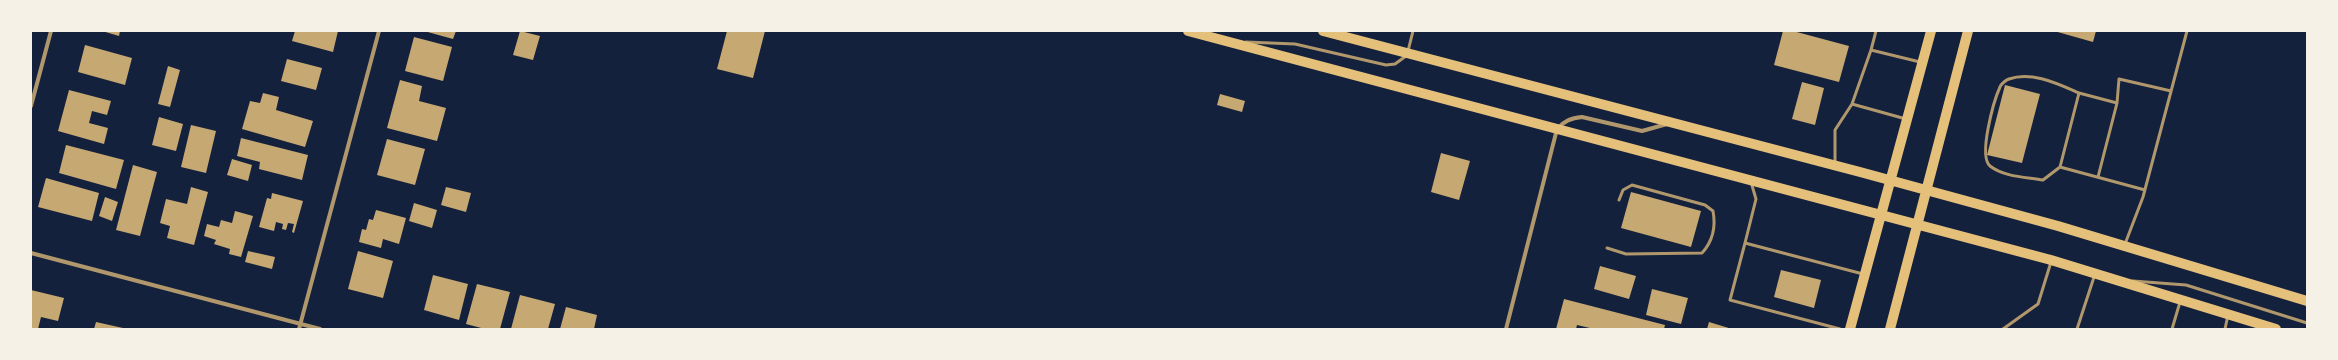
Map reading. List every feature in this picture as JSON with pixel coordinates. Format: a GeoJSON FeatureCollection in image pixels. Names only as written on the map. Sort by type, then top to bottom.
{"type":"FeatureCollection","features":[{"type":"Feature","properties":{"kind":"main road"},"geometry":{"type":"LineString","coordinates":[[1188,31],[2051,260],[2276,329]]}},
{"type":"Feature","properties":{"kind":"main road"},"geometry":{"type":"LineString","coordinates":[[1323,31],[1890,180],[2124,245],[2307,301]]}},
{"type":"Feature","properties":{"kind":"main road"},"geometry":{"type":"LineString","coordinates":[[1850,329],[1930,31]]}},
{"type":"Feature","properties":{"kind":"main road"},"geometry":{"type":"LineString","coordinates":[[1890,329],[1968,31]]}},
{"type":"Feature","properties":{"kind":"street"},"geometry":{"type":"LineString","coordinates":[[31,106],[51,31]]}},
{"type":"Feature","properties":{"kind":"street"},"geometry":{"type":"LineString","coordinates":[[299,329],[378,31]]}},
{"type":"Feature","properties":{"kind":"street"},"geometry":{"type":"LineString","coordinates":[[1506,329],[1557,129],[1562,122],[1572,118],[1582,117],[1642,131],[1671,123]]}},
{"type":"Feature","properties":{"kind":"street"},"geometry":{"type":"LineString","coordinates":[[31,253],[320,329]]}},
{"type":"Feature","properties":{"kind":"lane"},"geometry":{"type":"LineString","coordinates":[[1231,42],[1283,42],[1386,65],[1404,60],[1408,53],[1414,31]]}},
{"type":"Feature","properties":{"kind":"lane"},"geometry":{"type":"LineString","coordinates":[[1835,166],[1835,130],[1852,104],[1876,31]]}},
{"type":"Feature","properties":{"kind":"lane"},"geometry":{"type":"LineString","coordinates":[[2124,245],[2145,190],[2187,31]]}},
{"type":"Feature","properties":{"kind":"lane"},"geometry":{"type":"LineString","coordinates":[[1871,50],[1922,63]]}},
{"type":"Feature","properties":{"kind":"lane"},"geometry":{"type":"LineString","coordinates":[[2079,93],[2060,167],[2043,180],[1999,172],[1988,165],[1984,152],[1987,133],[2000,85],[2008,80],[2025,75],[2056,83],[2079,93],[2117,102]]}},
{"type":"Feature","properties":{"kind":"lane"},"geometry":{"type":"LineString","coordinates":[[2098,177],[2117,102],[2119,79],[2172,90]]}},
{"type":"Feature","properties":{"kind":"lane"},"geometry":{"type":"LineString","coordinates":[[1852,104],[1907,119]]}},
{"type":"Feature","properties":{"kind":"lane"},"geometry":{"type":"LineString","coordinates":[[2060,167],[2145,190]]}},
{"type":"Feature","properties":{"kind":"lane"},"geometry":{"type":"LineString","coordinates":[[1749,180],[1756,199],[1730,300],[1840,329]]}},
{"type":"Feature","properties":{"kind":"lane"},"geometry":{"type":"LineString","coordinates":[[1607,248],[1626,254],[1702,253],[1710,245],[1716,223],[1713,211],[1705,205],[1632,185],[1624,190],[1619,200]]}},
{"type":"Feature","properties":{"kind":"lane"},"geometry":{"type":"LineString","coordinates":[[1745,243],[1865,275]]}},
{"type":"Feature","properties":{"kind":"lane"},"geometry":{"type":"LineString","coordinates":[[2003,329],[2038,304],[2051,260]]}},
{"type":"Feature","properties":{"kind":"lane"},"geometry":{"type":"LineString","coordinates":[[2076,329],[2095,273]]}},
{"type":"Feature","properties":{"kind":"lane"},"geometry":{"type":"LineString","coordinates":[[2119,280],[2186,285],[2307,323]]}},
{"type":"Feature","properties":{"kind":"lane"},"geometry":{"type":"LineString","coordinates":[[2172,329],[2180,299]]}},
{"type":"Feature","properties":{"kind":"lane"},"geometry":{"type":"LineString","coordinates":[[2225,329],[2229,314]]}},
{"type":"Feature","properties":{"kind":"building"},"geometry":{"type":"Polygon","coordinates":[[[102,31],[120,31],[119,36],[102,31]]]}},
{"type":"Feature","properties":{"kind":"building"},"geometry":{"type":"Polygon","coordinates":[[[295,31],[338,31],[333,52],[292,41],[295,31]]]}},
{"type":"Feature","properties":{"kind":"building"},"geometry":{"type":"Polygon","coordinates":[[[424,31],[456,31],[453,39],[424,31]]]}},
{"type":"Feature","properties":{"kind":"building"},"geometry":{"type":"Polygon","coordinates":[[[520,31],[540,36],[533,60],[513,55],[520,31]]]}},
{"type":"Feature","properties":{"kind":"building"},"geometry":{"type":"Polygon","coordinates":[[[727,31],[765,31],[753,78],[717,69],[727,31]]]}},
{"type":"Feature","properties":{"kind":"building"},"geometry":{"type":"Polygon","coordinates":[[[1783,31],[1793,31],[1849,46],[1839,82],[1774,65],[1783,31]]]}},
{"type":"Feature","properties":{"kind":"building"},"geometry":{"type":"Polygon","coordinates":[[[2054,31],[2096,31],[2093,42],[2054,31]]]}},
{"type":"Feature","properties":{"kind":"building"},"geometry":{"type":"Polygon","coordinates":[[[414,37],[452,47],[443,81],[405,71],[414,37]]]}},
{"type":"Feature","properties":{"kind":"building"},"geometry":{"type":"Polygon","coordinates":[[[85,45],[132,58],[125,85],[78,72],[85,45]]]}},
{"type":"Feature","properties":{"kind":"building"},"geometry":{"type":"Polygon","coordinates":[[[287,59],[322,68],[316,90],[281,81],[287,59]]]}},
{"type":"Feature","properties":{"kind":"building"},"geometry":{"type":"Polygon","coordinates":[[[168,66],[180,70],[170,107],[158,104],[168,66]]]}},
{"type":"Feature","properties":{"kind":"building"},"geometry":{"type":"Polygon","coordinates":[[[400,80],[422,86],[419,101],[446,108],[437,141],[387,128],[400,80]]]}},
{"type":"Feature","properties":{"kind":"building"},"geometry":{"type":"Polygon","coordinates":[[[1802,82],[1824,88],[1815,125],[1792,119],[1802,82]]]}},
{"type":"Feature","properties":{"kind":"building"},"geometry":{"type":"Polygon","coordinates":[[[2005,85],[2040,94],[2022,163],[1987,155],[2005,85]]]}},
{"type":"Feature","properties":{"kind":"building"},"geometry":{"type":"Polygon","coordinates":[[[69,90],[111,101],[107,115],[92,111],[89,123],[108,128],[104,144],[58,131],[69,90]]]}},
{"type":"Feature","properties":{"kind":"building"},"geometry":{"type":"Polygon","coordinates":[[[263,93],[279,97],[276,110],[313,121],[305,147],[242,129],[250,101],[260,103],[263,93]]]}},
{"type":"Feature","properties":{"kind":"building"},"geometry":{"type":"Polygon","coordinates":[[[1220,94],[1245,101],[1242,112],[1217,105],[1220,94]]]}},
{"type":"Feature","properties":{"kind":"building"},"geometry":{"type":"Polygon","coordinates":[[[159,117],[183,124],[176,151],[152,145],[159,117]]]}},
{"type":"Feature","properties":{"kind":"building"},"geometry":{"type":"Polygon","coordinates":[[[191,125],[216,131],[206,173],[181,167],[191,125]]]}},
{"type":"Feature","properties":{"kind":"building"},"geometry":{"type":"Polygon","coordinates":[[[241,138],[308,155],[302,180],[259,169],[260,162],[237,156],[241,138]]]}},
{"type":"Feature","properties":{"kind":"building"},"geometry":{"type":"Polygon","coordinates":[[[387,139],[425,149],[415,185],[377,175],[387,139]]]}},
{"type":"Feature","properties":{"kind":"building"},"geometry":{"type":"Polygon","coordinates":[[[66,145],[124,160],[116,189],[59,173],[66,145]]]}},
{"type":"Feature","properties":{"kind":"building"},"geometry":{"type":"Polygon","coordinates":[[[1441,153],[1470,161],[1459,200],[1431,192],[1441,153]]]}},
{"type":"Feature","properties":{"kind":"building"},"geometry":{"type":"Polygon","coordinates":[[[232,159],[252,165],[248,181],[227,175],[232,159]]]}},
{"type":"Feature","properties":{"kind":"building"},"geometry":{"type":"Polygon","coordinates":[[[133,165],[157,172],[140,236],[116,230],[133,165]]]}},
{"type":"Feature","properties":{"kind":"building"},"geometry":{"type":"Polygon","coordinates":[[[46,178],[99,193],[92,221],[38,207],[46,178]]]}},
{"type":"Feature","properties":{"kind":"building"},"geometry":{"type":"Polygon","coordinates":[[[191,187],[208,192],[194,245],[167,238],[170,226],[160,223],[166,199],[187,204],[191,187]]]}},
{"type":"Feature","properties":{"kind":"building"},"geometry":{"type":"Polygon","coordinates":[[[446,187],[471,193],[466,212],[441,205],[446,187]]]}},
{"type":"Feature","properties":{"kind":"building"},"geometry":{"type":"Polygon","coordinates":[[[1631,192],[1701,211],[1691,247],[1621,228],[1631,192]]]}},
{"type":"Feature","properties":{"kind":"building"},"geometry":{"type":"Polygon","coordinates":[[[272,193],[303,201],[294,233],[292,232],[294,224],[288,223],[286,230],[282,229],[283,224],[276,222],[274,231],[259,227],[267,198],[271,199],[272,193]]]}},
{"type":"Feature","properties":{"kind":"building"},"geometry":{"type":"Polygon","coordinates":[[[105,197],[118,202],[112,221],[99,216],[105,197]]]}},
{"type":"Feature","properties":{"kind":"building"},"geometry":{"type":"Polygon","coordinates":[[[414,203],[437,210],[432,228],[409,221],[414,203]]]}},
{"type":"Feature","properties":{"kind":"building"},"geometry":{"type":"Polygon","coordinates":[[[376,210],[406,218],[399,244],[383,239],[381,248],[359,242],[362,229],[366,230],[369,219],[373,220],[376,210]]]}},
{"type":"Feature","properties":{"kind":"building"},"geometry":{"type":"Polygon","coordinates":[[[235,211],[253,216],[241,257],[229,254],[230,249],[214,244],[216,240],[204,236],[207,224],[219,227],[221,220],[232,223],[235,211]]]}},
{"type":"Feature","properties":{"kind":"building"},"geometry":{"type":"Polygon","coordinates":[[[248,251],[275,257],[272,269],[245,262],[248,251]]]}},
{"type":"Feature","properties":{"kind":"building"},"geometry":{"type":"Polygon","coordinates":[[[358,251],[393,261],[383,298],[348,289],[358,251]]]}},
{"type":"Feature","properties":{"kind":"building"},"geometry":{"type":"Polygon","coordinates":[[[1600,266],[1636,276],[1629,299],[1594,289],[1600,266]]]}},
{"type":"Feature","properties":{"kind":"building"},"geometry":{"type":"Polygon","coordinates":[[[1781,270],[1821,280],[1814,308],[1774,297],[1781,270]]]}},
{"type":"Feature","properties":{"kind":"building"},"geometry":{"type":"Polygon","coordinates":[[[433,275],[468,284],[459,320],[424,310],[433,275]]]}},
{"type":"Feature","properties":{"kind":"building"},"geometry":{"type":"Polygon","coordinates":[[[477,284],[510,292],[500,329],[485,329],[466,324],[477,284]]]}},
{"type":"Feature","properties":{"kind":"building"},"geometry":{"type":"Polygon","coordinates":[[[1652,289],[1688,298],[1681,324],[1646,315],[1652,289]]]}},
{"type":"Feature","properties":{"kind":"building"},"geometry":{"type":"Polygon","coordinates":[[[31,290],[64,298],[58,321],[41,317],[38,329],[31,329],[31,290]]]}},
{"type":"Feature","properties":{"kind":"building"},"geometry":{"type":"Polygon","coordinates":[[[520,295],[555,304],[548,329],[511,329],[520,295]]]}},
{"type":"Feature","properties":{"kind":"building"},"geometry":{"type":"Polygon","coordinates":[[[1564,299],[1665,325],[1664,329],[1594,329],[1577,325],[1576,329],[1556,329],[1564,299]]]}},
{"type":"Feature","properties":{"kind":"building"},"geometry":{"type":"Polygon","coordinates":[[[566,307],[597,315],[594,329],[560,329],[566,307]]]}},
{"type":"Feature","properties":{"kind":"building"},"geometry":{"type":"Polygon","coordinates":[[[96,322],[123,328],[123,329],[94,329],[96,322]]]}},
{"type":"Feature","properties":{"kind":"building"},"geometry":{"type":"Polygon","coordinates":[[[1709,322],[1732,329],[1707,329],[1709,322]]]}}]}
